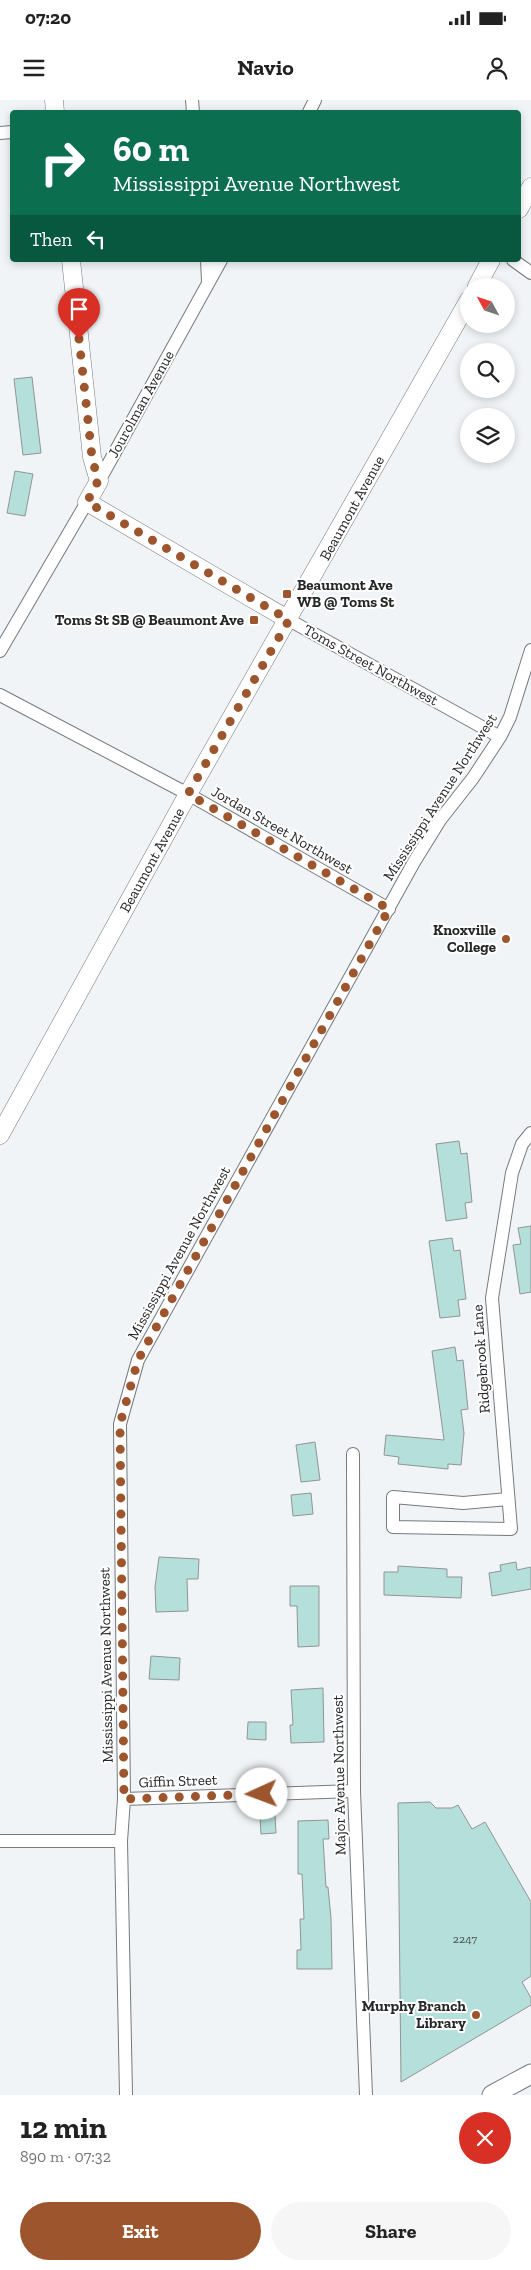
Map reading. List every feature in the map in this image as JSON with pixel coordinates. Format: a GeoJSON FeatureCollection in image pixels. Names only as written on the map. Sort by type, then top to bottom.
{"type":"FeatureCollection","features":[{"type":"Feature","properties":{"kind":"main road"},"geometry":{"type":"LineString","coordinates":[[492,2095],[530,2077]]}},
{"type":"Feature","properties":{"kind":"street"},"geometry":{"type":"LineString","coordinates":[[521,205],[531,186]]}},
{"type":"Feature","properties":{"kind":"street"},"geometry":{"type":"LineString","coordinates":[[71,262],[92,457],[98,481]]}},
{"type":"Feature","properties":{"kind":"street"},"geometry":{"type":"LineString","coordinates":[[206,262],[208,281]]}},
{"type":"Feature","properties":{"kind":"street","name":"Jourolman Avenue"},"geometry":{"type":"LineString","coordinates":[[1,646],[87,502],[220,262]]}},
{"type":"Feature","properties":{"kind":"street"},"geometry":{"type":"LineString","coordinates":[[481,278],[490,262]]}},
{"type":"Feature","properties":{"kind":"street"},"geometry":{"type":"LineString","coordinates":[[516,262],[531,273]]}},
{"type":"Feature","properties":{"kind":"street","name":"Beaumont Avenue"},"geometry":{"type":"LineString","coordinates":[[0,1134],[188,794],[289,620],[460,316]]}},
{"type":"Feature","properties":{"kind":"street","name":"Toms Street Northwest"},"geometry":{"type":"LineString","coordinates":[[87,502],[289,620],[500,737]]}},
{"type":"Feature","properties":{"kind":"street","name":"Mississippi Avenue Northwest"},"geometry":{"type":"LineString","coordinates":[[126,2095],[121,1842],[124,1799],[120,1424],[138,1360],[440,820],[473,778],[500,737],[510,717],[531,650]]}},
{"type":"Feature","properties":{"kind":"street","name":"Jordan Street Northwest"},"geometry":{"type":"LineString","coordinates":[[0,695],[188,794],[389,909]]}},
{"type":"Feature","properties":{"kind":"street","name":"Ridgebrook Lane"},"geometry":{"type":"LineString","coordinates":[[508,1499],[463,1503],[393,1497],[393,1528],[511,1529],[492,1298],[512,1173],[522,1144],[531,1133]]}},
{"type":"Feature","properties":{"kind":"street","name":"Major Avenue Northwest"},"geometry":{"type":"LineString","coordinates":[[353,1454],[354,1792],[366,2095]]}},
{"type":"Feature","properties":{"kind":"street","name":"Giffin Street"},"geometry":{"type":"LineString","coordinates":[[124,1799],[354,1792]]}},
{"type":"Feature","properties":{"kind":"street"},"geometry":{"type":"LineString","coordinates":[[0,1841],[121,1842]]}},
{"type":"Feature","properties":{"kind":"building"},"geometry":{"type":"Polygon","coordinates":[[[32,377],[41,453],[23,455],[14,379],[32,377]]]}},
{"type":"Feature","properties":{"kind":"building"},"geometry":{"type":"Polygon","coordinates":[[[15,471],[33,474],[25,516],[7,513],[15,471]]]}},
{"type":"Feature","properties":{"kind":"building"},"geometry":{"type":"Polygon","coordinates":[[[459,1141],[461,1154],[467,1153],[472,1202],[465,1203],[467,1218],[446,1221],[436,1144],[459,1141]]]}},
{"type":"Feature","properties":{"kind":"building"},"geometry":{"type":"Polygon","coordinates":[[[531,1226],[531,1292],[520,1294],[513,1245],[521,1244],[518,1228],[531,1226]]]}},
{"type":"Feature","properties":{"kind":"building"},"geometry":{"type":"Polygon","coordinates":[[[452,1238],[454,1251],[460,1250],[466,1299],[458,1300],[460,1316],[440,1318],[429,1241],[452,1238]]]}},
{"type":"Feature","properties":{"kind":"building"},"geometry":{"type":"Polygon","coordinates":[[[455,1347],[457,1361],[463,1360],[468,1409],[461,1410],[464,1433],[461,1465],[448,1464],[448,1469],[398,1464],[399,1457],[384,1455],[386,1435],[444,1440],[432,1351],[455,1347]]]}},
{"type":"Feature","properties":{"kind":"building"},"geometry":{"type":"Polygon","coordinates":[[[315,1442],[320,1480],[301,1482],[296,1445],[315,1442]]]}},
{"type":"Feature","properties":{"kind":"building"},"geometry":{"type":"Polygon","coordinates":[[[311,1493],[313,1514],[293,1516],[291,1495],[311,1493]]]}},
{"type":"Feature","properties":{"kind":"building"},"geometry":{"type":"Polygon","coordinates":[[[159,1557],[199,1559],[198,1579],[187,1579],[188,1611],[156,1612],[155,1587],[159,1557]]]}},
{"type":"Feature","properties":{"kind":"building"},"geometry":{"type":"Polygon","coordinates":[[[516,1562],[517,1570],[531,1567],[531,1589],[492,1596],[489,1573],[501,1571],[500,1565],[516,1562]]]}},
{"type":"Feature","properties":{"kind":"building"},"geometry":{"type":"Polygon","coordinates":[[[398,1566],[447,1569],[447,1577],[462,1577],[461,1598],[384,1595],[384,1572],[398,1572],[398,1566]]]}},
{"type":"Feature","properties":{"kind":"building"},"geometry":{"type":"Polygon","coordinates":[[[290,1586],[319,1586],[319,1646],[298,1647],[297,1606],[290,1606],[290,1586]]]}},
{"type":"Feature","properties":{"kind":"building"},"geometry":{"type":"Polygon","coordinates":[[[151,1656],[180,1658],[179,1680],[149,1679],[151,1656]]]}},
{"type":"Feature","properties":{"kind":"building"},"geometry":{"type":"Polygon","coordinates":[[[323,1688],[324,1742],[291,1743],[290,1725],[293,1725],[291,1690],[323,1688]]]}},
{"type":"Feature","properties":{"kind":"building"},"geometry":{"type":"Polygon","coordinates":[[[248,1722],[266,1722],[266,1740],[247,1739],[248,1722]]]}},
{"type":"Feature","properties":{"kind":"building"},"geometry":{"type":"Polygon","coordinates":[[[430,1802],[436,1808],[452,1808],[458,1805],[472,1829],[485,1822],[531,1902],[531,1976],[522,1982],[531,1998],[531,2005],[401,2082],[398,1803],[430,1802]]]}},
{"type":"Feature","properties":{"kind":"building"},"geometry":{"type":"Polygon","coordinates":[[[275,1815],[276,1833],[261,1834],[260,1816],[275,1815]]]}},
{"type":"Feature","properties":{"kind":"building"},"geometry":{"type":"Polygon","coordinates":[[[328,1820],[329,1839],[323,1839],[326,1887],[328,1887],[331,1918],[332,1969],[297,1969],[297,1950],[301,1950],[300,1919],[304,1919],[302,1874],[298,1874],[298,1821],[328,1820]]]}},
{"type":"Feature","properties":{"kind":"place","name":"Beaumont Ave WB @ Toms St"},"geometry":{"type":"Point","coordinates":[287,594]}},
{"type":"Feature","properties":{"kind":"place","name":"Toms St SB @ Beaumont Ave"},"geometry":{"type":"Point","coordinates":[254,620]}},
{"type":"Feature","properties":{"kind":"place","name":"Knoxville College"},"geometry":{"type":"Point","coordinates":[506,939]}},
{"type":"Feature","properties":{"kind":"place","name":"Murphy Branch Library"},"geometry":{"type":"Point","coordinates":[476,2015]}},
{"type":"Feature","properties":{"kind":"route"},"geometry":{"type":"LineString","coordinates":[[79,339],[92,457],[98,481],[87,502],[289,620],[188,794],[289,854],[389,909],[138,1360],[120,1424],[124,1799],[262,1794]]}}]}
